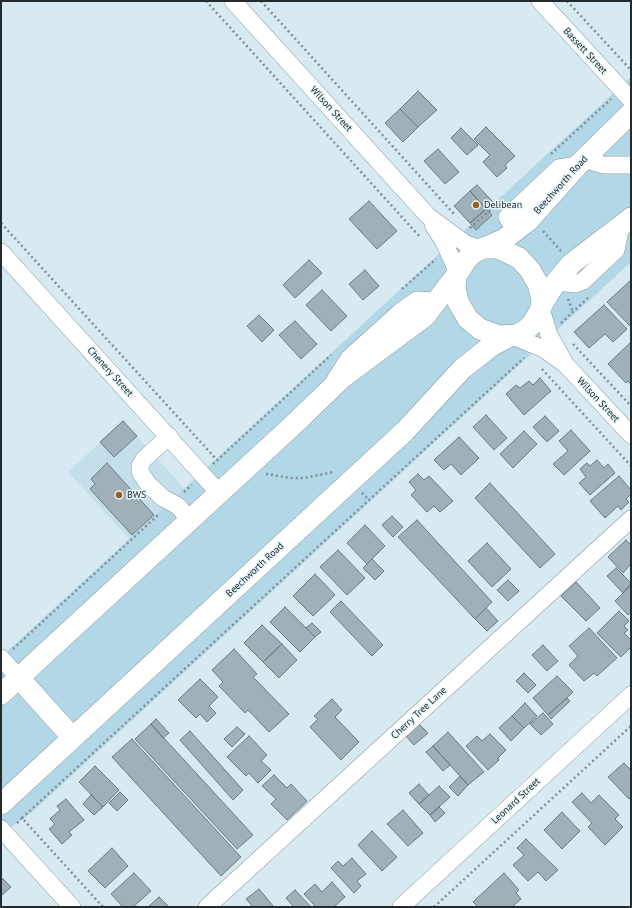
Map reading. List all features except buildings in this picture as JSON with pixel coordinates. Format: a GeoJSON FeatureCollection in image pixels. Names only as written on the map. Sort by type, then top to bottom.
{"type":"FeatureCollection","features":[{"type":"Feature","properties":{"kind":"main road","name":"Beechworth Road"},"geometry":{"type":"LineString","coordinates":[[482,248],[497,243],[516,232],[539,211],[581,162],[631,113]]}},
{"type":"Feature","properties":{"kind":"main road"},"geometry":{"type":"LineString","coordinates":[[457,275],[455,288],[456,296],[460,307],[468,319],[487,332],[499,336],[510,337],[530,327],[556,282],[574,261],[626,222]]}},
{"type":"Feature","properties":{"kind":"main road"},"geometry":{"type":"LineString","coordinates":[[1,694],[189,519],[253,462],[332,386],[362,361],[417,323],[431,311],[467,259],[482,248],[503,250],[514,255],[527,265],[538,284],[541,307]]}},
{"type":"Feature","properties":{"kind":"main road","name":"Beechworth Road"},"geometry":{"type":"LineString","coordinates":[[1,804],[414,422],[462,369],[491,346],[510,337]]}},
{"type":"Feature","properties":{"kind":"main road"},"geometry":{"type":"LineString","coordinates":[[19,678],[72,738]]}},
{"type":"Feature","properties":{"kind":"street","name":"Wilson Street"},"geometry":{"type":"LineString","coordinates":[[233,1],[451,242],[457,275]]}},
{"type":"Feature","properties":{"kind":"street","name":"Bassett Street"},"geometry":{"type":"LineString","coordinates":[[540,1],[626,95]]}},
{"type":"Feature","properties":{"kind":"street"},"geometry":{"type":"LineString","coordinates":[[581,162],[603,165],[631,165]]}},
{"type":"Feature","properties":{"kind":"street","name":"Wilson Street"},"geometry":{"type":"LineString","coordinates":[[451,242],[482,248]]}},
{"type":"Feature","properties":{"kind":"street","name":"Chenery Street"},"geometry":{"type":"LineString","coordinates":[[1,252],[219,493]]}},
{"type":"Feature","properties":{"kind":"street","name":"Wilson Street"},"geometry":{"type":"LineString","coordinates":[[541,307],[549,335],[566,365]]}},
{"type":"Feature","properties":{"kind":"street","name":"Wilson Street"},"geometry":{"type":"LineString","coordinates":[[510,337],[544,349],[566,365],[631,435]]}},
{"type":"Feature","properties":{"kind":"street"},"geometry":{"type":"LineString","coordinates":[[169,436],[144,459],[140,466],[140,472],[148,484],[163,498],[178,506],[189,519]]}},
{"type":"Feature","properties":{"kind":"street","name":"Cherry Tree Lane"},"geometry":{"type":"LineString","coordinates":[[207,907],[631,519]]}},
{"type":"Feature","properties":{"kind":"street"},"geometry":{"type":"LineString","coordinates":[[1,659],[19,678]]}},
{"type":"Feature","properties":{"kind":"street","name":"Leonard Street"},"geometry":{"type":"LineString","coordinates":[[401,907],[631,695]]}},
{"type":"Feature","properties":{"kind":"street"},"geometry":{"type":"LineString","coordinates":[[3,831],[72,907]]}},
{"type":"Feature","properties":{"kind":"path"},"geometry":{"type":"LineString","coordinates":[[206,1],[422,239]]}},
{"type":"Feature","properties":{"kind":"path"},"geometry":{"type":"LineString","coordinates":[[262,1],[455,215]]}},
{"type":"Feature","properties":{"kind":"path"},"geometry":{"type":"LineString","coordinates":[[567,1],[631,70]]}},
{"type":"Feature","properties":{"kind":"path"},"geometry":{"type":"LineString","coordinates":[[548,157],[626,95]]}},
{"type":"Feature","properties":{"kind":"path"},"geometry":{"type":"LineString","coordinates":[[397,294],[441,256],[451,242],[466,227],[468,230],[498,203]]}},
{"type":"Feature","properties":{"kind":"path"},"geometry":{"type":"LineString","coordinates":[[1,223],[217,460]]}},
{"type":"Feature","properties":{"kind":"path"},"geometry":{"type":"LineString","coordinates":[[557,326],[590,296]]}},
{"type":"Feature","properties":{"kind":"path"},"geometry":{"type":"LineString","coordinates":[[573,343],[631,406]]}},
{"type":"Feature","properties":{"kind":"path"},"geometry":{"type":"LineString","coordinates":[[1,659],[333,353]]}},
{"type":"Feature","properties":{"kind":"path"},"geometry":{"type":"LineString","coordinates":[[3,831],[22,818],[528,354]]}},
{"type":"Feature","properties":{"kind":"path"},"geometry":{"type":"LineString","coordinates":[[538,365],[631,466]]}},
{"type":"Feature","properties":{"kind":"path"},"geometry":{"type":"LineString","coordinates":[[234,444],[266,473],[274,477],[304,478],[338,472],[343,473],[369,500]]}},
{"type":"Feature","properties":{"kind":"path"},"geometry":{"type":"LineString","coordinates":[[434,907],[631,726]]}},
{"type":"Feature","properties":{"kind":"path"},"geometry":{"type":"LineString","coordinates":[[22,818],[103,907]]}},
{"type":"Feature","properties":{"kind":"shaded area"},"geometry":{"type":"Polygon","coordinates":[[[631,77],[631,262],[31,813],[1,834],[1,657],[631,77]]]}},
{"type":"Feature","properties":{"kind":"shaded area"},"geometry":{"type":"Polygon","coordinates":[[[123,421],[184,488],[129,539],[68,472],[123,421]]]}},
{"type":"Feature","properties":{"kind":"place","name":"Delibean"},"geometry":{"type":"Point","coordinates":[476,205]}},
{"type":"Feature","properties":{"kind":"place","name":"BWS"},"geometry":{"type":"Point","coordinates":[119,495]}}]}
